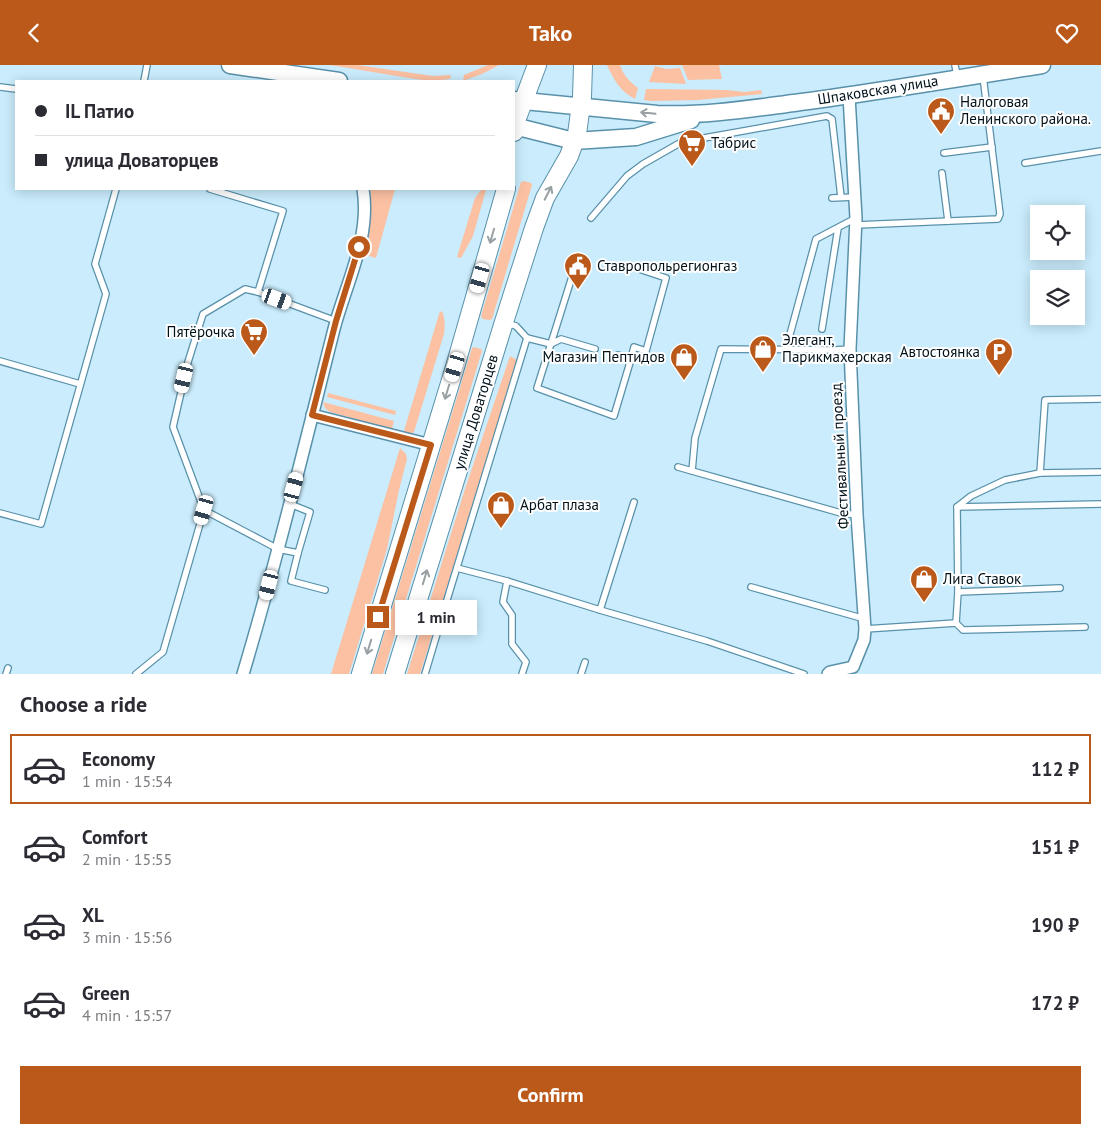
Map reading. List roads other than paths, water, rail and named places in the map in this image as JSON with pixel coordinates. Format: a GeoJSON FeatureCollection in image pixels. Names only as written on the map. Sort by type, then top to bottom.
{"type":"FeatureCollection","features":[{"type":"Feature","properties":{"kind":"main road"},"geometry":{"type":"LineString","coordinates":[[230,65],[268,68],[334,80]]}},
{"type":"Feature","properties":{"kind":"main road"},"geometry":{"type":"LineString","coordinates":[[515,127],[520,96],[537,65]]}},
{"type":"Feature","properties":{"kind":"main road","name":"улица Доваторцев"},"geometry":{"type":"LineString","coordinates":[[395,674],[504,322],[545,198],[572,149],[577,134],[582,97],[583,65]]}},
{"type":"Feature","properties":{"kind":"main road","name":"Шпаковская улица"},"geometry":{"type":"LineString","coordinates":[[520,96],[657,114],[714,113],[849,96],[956,71],[983,74],[1042,65]]}},
{"type":"Feature","properties":{"kind":"main road","name":"Шпаковская улица"},"geometry":{"type":"LineString","coordinates":[[515,126],[572,149],[636,137],[714,113]]}},
{"type":"Feature","properties":{"kind":"main road"},"geometry":{"type":"LineString","coordinates":[[361,674],[455,367],[506,190]]}},
{"type":"Feature","properties":{"kind":"street","name":"Фестивальный проезд"},"geometry":{"type":"LineString","coordinates":[[828,674],[830,672],[856,671],[864,640],[865,624],[857,515],[850,349],[856,221],[849,96]]}},
{"type":"Feature","properties":{"kind":"street"},"geometry":{"type":"LineString","coordinates":[[243,674],[278,549],[336,321],[359,247],[364,219],[363,190]]}},
{"type":"Feature","properties":{"kind":"street"},"geometry":{"type":"LineString","coordinates":[[312,415],[431,445]]}},
{"type":"Feature","properties":{"kind":"lane"},"geometry":{"type":"LineString","coordinates":[[144,80],[147,65]]}},
{"type":"Feature","properties":{"kind":"lane"},"geometry":{"type":"LineString","coordinates":[[786,349],[816,239],[856,221],[998,219],[1000,214],[983,74]]}},
{"type":"Feature","properties":{"kind":"lane"},"geometry":{"type":"LineString","coordinates":[[0,87],[15,89]]}},
{"type":"Feature","properties":{"kind":"lane"},"geometry":{"type":"LineString","coordinates":[[591,218],[627,176],[643,164],[678,144],[827,116],[832,119],[841,197]]}},
{"type":"Feature","properties":{"kind":"lane"},"geometry":{"type":"LineString","coordinates":[[944,153],[992,147]]}},
{"type":"Feature","properties":{"kind":"lane"},"geometry":{"type":"LineString","coordinates":[[1025,163],[1101,151]]}},
{"type":"Feature","properties":{"kind":"lane"},"geometry":{"type":"LineString","coordinates":[[942,173],[948,221]]}},
{"type":"Feature","properties":{"kind":"lane"},"geometry":{"type":"LineString","coordinates":[[0,513],[41,524],[106,294],[95,264],[116,190]]}},
{"type":"Feature","properties":{"kind":"lane"},"geometry":{"type":"LineString","coordinates":[[213,190],[283,211],[258,292]]}},
{"type":"Feature","properties":{"kind":"lane"},"geometry":{"type":"LineString","coordinates":[[832,198],[855,197]]}},
{"type":"Feature","properties":{"kind":"lane"},"geometry":{"type":"LineString","coordinates":[[822,329],[838,228]]}},
{"type":"Feature","properties":{"kind":"lane"},"geometry":{"type":"LineString","coordinates":[[576,264],[537,388],[614,416],[634,347],[646,351],[666,278],[636,268]]}},
{"type":"Feature","properties":{"kind":"lane"},"geometry":{"type":"LineString","coordinates":[[136,674],[163,652],[204,510],[174,427],[188,362],[203,313],[245,289],[336,321]]}},
{"type":"Feature","properties":{"kind":"lane"},"geometry":{"type":"LineString","coordinates":[[504,322],[516,326],[527,338],[551,344],[561,339],[595,349]]}},
{"type":"Feature","properties":{"kind":"lane"},"geometry":{"type":"LineString","coordinates":[[425,674],[527,338]]}},
{"type":"Feature","properties":{"kind":"lane"},"geometry":{"type":"LineString","coordinates":[[692,471],[695,438],[721,349],[850,349]]}},
{"type":"Feature","properties":{"kind":"lane"},"geometry":{"type":"LineString","coordinates":[[618,355],[630,359]]}},
{"type":"Feature","properties":{"kind":"lane"},"geometry":{"type":"LineString","coordinates":[[0,361],[80,384]]}},
{"type":"Feature","properties":{"kind":"lane"},"geometry":{"type":"LineString","coordinates":[[1040,473],[1045,400],[1101,399]]}},
{"type":"Feature","properties":{"kind":"lane"},"geometry":{"type":"LineString","coordinates":[[678,467],[841,513],[857,515]]}},
{"type":"Feature","properties":{"kind":"lane"},"geometry":{"type":"LineString","coordinates":[[957,507],[970,496],[1005,480],[1040,473],[1101,473]]}},
{"type":"Feature","properties":{"kind":"lane"},"geometry":{"type":"LineString","coordinates":[[600,610],[634,502]]}},
{"type":"Feature","properties":{"kind":"lane"},"geometry":{"type":"LineString","coordinates":[[289,504],[310,512],[291,581],[325,590]]}},
{"type":"Feature","properties":{"kind":"lane"},"geometry":{"type":"LineString","coordinates":[[957,507],[1101,504]]}},
{"type":"Feature","properties":{"kind":"lane"},"geometry":{"type":"LineString","coordinates":[[957,507],[958,592],[956,623],[963,631],[1086,627]]}},
{"type":"Feature","properties":{"kind":"lane"},"geometry":{"type":"LineString","coordinates":[[204,510],[278,549],[298,553]]}},
{"type":"Feature","properties":{"kind":"lane"},"geometry":{"type":"LineString","coordinates":[[457,567],[707,641],[804,674]]}},
{"type":"Feature","properties":{"kind":"lane"},"geometry":{"type":"LineString","coordinates":[[507,581],[503,602],[512,615],[512,644],[526,662],[522,674]]}},
{"type":"Feature","properties":{"kind":"lane"},"geometry":{"type":"LineString","coordinates":[[751,587],[865,624],[956,623]]}},
{"type":"Feature","properties":{"kind":"lane"},"geometry":{"type":"LineString","coordinates":[[958,592],[1060,588]]}},
{"type":"Feature","properties":{"kind":"lane"},"geometry":{"type":"LineString","coordinates":[[581,674],[585,662]]}},
{"type":"Feature","properties":{"kind":"place","name":"Налоговая Ленинского района."},"geometry":{"type":"Point","coordinates":[941,135]}},
{"type":"Feature","properties":{"kind":"place","name":"Табрис"},"geometry":{"type":"Point","coordinates":[692,167]}},
{"type":"Feature","properties":{"kind":"place","name":"Ставропольрегионгаз"},"geometry":{"type":"Point","coordinates":[578,290]}},
{"type":"Feature","properties":{"kind":"place","name":"Пятёрочка"},"geometry":{"type":"Point","coordinates":[254,356]}},
{"type":"Feature","properties":{"kind":"place","name":"Элегант, Парикмахерская"},"geometry":{"type":"Point","coordinates":[763,373]}},
{"type":"Feature","properties":{"kind":"place","name":"Автостоянка"},"geometry":{"type":"Point","coordinates":[999,376]}},
{"type":"Feature","properties":{"kind":"place","name":"Магазин Пептидов"},"geometry":{"type":"Point","coordinates":[684,381]}},
{"type":"Feature","properties":{"kind":"place","name":"Арбат плаза"},"geometry":{"type":"Point","coordinates":[501,529]}},
{"type":"Feature","properties":{"kind":"place","name":"Лига Ставок"},"geometry":{"type":"Point","coordinates":[924,603]}}]}
